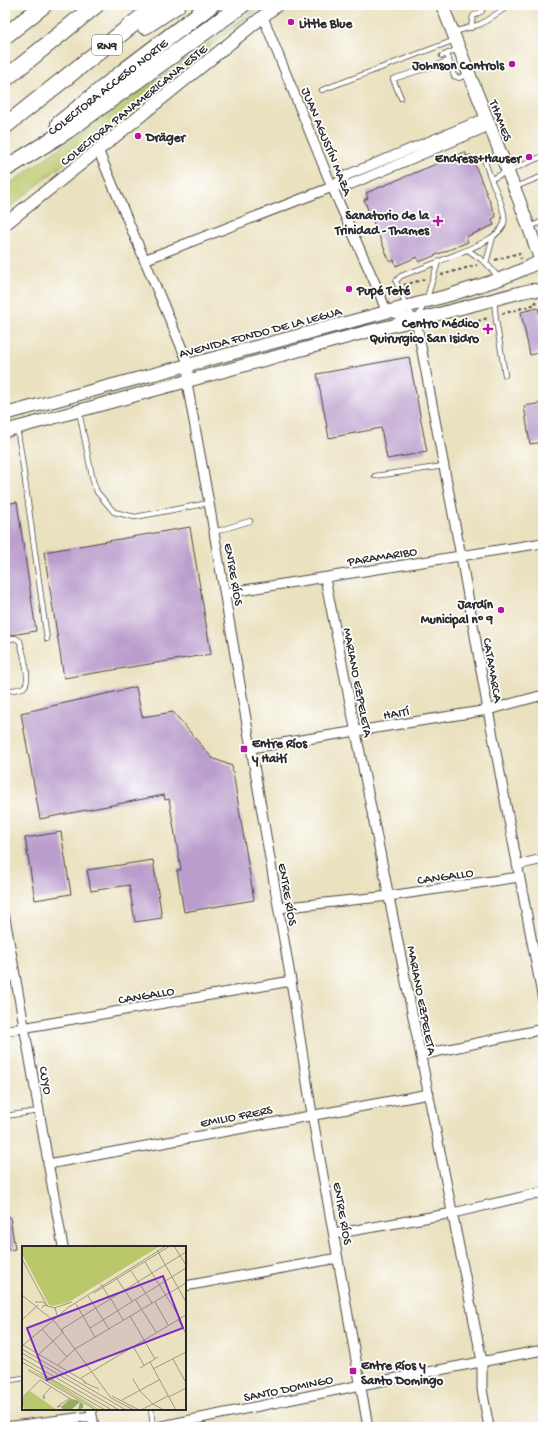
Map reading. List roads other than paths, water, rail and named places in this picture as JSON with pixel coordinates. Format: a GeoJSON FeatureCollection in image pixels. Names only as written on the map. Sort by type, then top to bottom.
{"type":"FeatureCollection","features":[{"type":"Feature","properties":{"kind":"highway"},"geometry":{"type":"LineString","coordinates":[[5,25],[26,5]]}},
{"type":"Feature","properties":{"kind":"highway"},"geometry":{"type":"LineString","coordinates":[[5,36],[44,5]]}},
{"type":"Feature","properties":{"kind":"highway"},"geometry":{"type":"LineString","coordinates":[[47,45],[87,5]]}},
{"type":"Feature","properties":{"kind":"highway"},"geometry":{"type":"LineString","coordinates":[[5,79],[96,5]]}},
{"type":"Feature","properties":{"kind":"highway","name":"RN9"},"geometry":{"type":"LineString","coordinates":[[5,126],[157,5]]}},
{"type":"Feature","properties":{"kind":"highway"},"geometry":{"type":"LineString","coordinates":[[57,85],[177,5]]}},
{"type":"Feature","properties":{"kind":"highway","name":"COLECTORA ACCESO NORTE"},"geometry":{"type":"LineString","coordinates":[[5,168],[127,69],[210,5]]}},
{"type":"Feature","properties":{"kind":"highway"},"geometry":{"type":"LineString","coordinates":[[5,168],[68,130],[242,5]]}},
{"type":"Feature","properties":{"kind":"main road","name":"COLECTORA PANAMERICANA ESTE"},"geometry":{"type":"LineString","coordinates":[[5,224],[276,5]]}},
{"type":"Feature","properties":{"kind":"main road","name":"THAMES"},"geometry":{"type":"LineString","coordinates":[[443,8],[508,171],[542,263]]}},
{"type":"Feature","properties":{"kind":"main road","name":"AVENIDA FONDO DE LA LEGUA"},"geometry":{"type":"LineString","coordinates":[[5,414],[426,301],[500,279],[542,263]]}},
{"type":"Feature","properties":{"kind":"main road"},"geometry":{"type":"LineString","coordinates":[[11,430],[494,298],[532,290],[543,291]]}},
{"type":"Feature","properties":{"kind":"street","name":"JUAN AGUSTÍN MAZA"},"geometry":{"type":"LineString","coordinates":[[263,17],[332,187],[386,311]]}},
{"type":"Feature","properties":{"kind":"street"},"geometry":{"type":"LineString","coordinates":[[144,260],[332,187],[347,175],[488,122]]}},
{"type":"Feature","properties":{"kind":"street"},"geometry":{"type":"LineString","coordinates":[[98,150],[189,365]]}},
{"type":"Feature","properties":{"kind":"street"},"geometry":{"type":"LineString","coordinates":[[386,311],[416,320]]}},
{"type":"Feature","properties":{"kind":"street","name":"CATAMARCA"},"geometry":{"type":"LineString","coordinates":[[416,320],[543,1000]]}},
{"type":"Feature","properties":{"kind":"street","name":"ENTRE RÍOS"},"geometry":{"type":"LineString","coordinates":[[189,365],[187,382],[252,748],[312,1114],[368,1427]]}},
{"type":"Feature","properties":{"kind":"street","name":"PARAMARIBO"},"geometry":{"type":"LineString","coordinates":[[225,594],[543,543]]}},
{"type":"Feature","properties":{"kind":"street","name":"MARIANO EZPELETA"},"geometry":{"type":"LineString","coordinates":[[325,578],[482,1361],[482,1390],[489,1427]]}},
{"type":"Feature","properties":{"kind":"street","name":"HAITÍ"},"geometry":{"type":"LineString","coordinates":[[252,748],[488,710],[543,695]]}},
{"type":"Feature","properties":{"kind":"street"},"geometry":{"type":"LineString","coordinates":[[517,865],[543,859]]}},
{"type":"Feature","properties":{"kind":"street","name":"CANGALLO"},"geometry":{"type":"LineString","coordinates":[[278,908],[389,896],[519,877]]}},
{"type":"Feature","properties":{"kind":"street","name":"CUYO"},"geometry":{"type":"LineString","coordinates":[[5,918],[63,1246]]}},
{"type":"Feature","properties":{"kind":"street","name":"CANGALLO"},"geometry":{"type":"LineString","coordinates":[[5,1031],[291,981]]}},
{"type":"Feature","properties":{"kind":"street"},"geometry":{"type":"LineString","coordinates":[[421,1055],[543,1030]]}},
{"type":"Feature","properties":{"kind":"street","name":"EMILIO FRERS"},"geometry":{"type":"LineString","coordinates":[[48,1164],[312,1114],[429,1094]]}},
{"type":"Feature","properties":{"kind":"street"},"geometry":{"type":"LineString","coordinates":[[334,1234],[453,1212],[543,1192]]}},
{"type":"Feature","properties":{"kind":"street"},"geometry":{"type":"LineString","coordinates":[[186,1286],[338,1258]]}},
{"type":"Feature","properties":{"kind":"street","name":"SANTO DOMINGO"},"geometry":{"type":"LineString","coordinates":[[157,1427],[361,1385],[543,1350]]}},
{"type":"Feature","properties":{"kind":"street"},"geometry":{"type":"LineString","coordinates":[[5,1427],[92,1413],[94,1427]]}},
{"type":"Feature","properties":{"kind":"lane"},"geometry":{"type":"LineString","coordinates":[[443,8],[456,5]]}},
{"type":"Feature","properties":{"kind":"lane"},"geometry":{"type":"LineString","coordinates":[[469,74],[459,78],[454,76],[449,61],[444,55],[456,40],[471,28],[489,20],[510,5]]}},
{"type":"Feature","properties":{"kind":"lane"},"geometry":{"type":"LineString","coordinates":[[471,28],[474,16],[482,11]]}},
{"type":"Feature","properties":{"kind":"lane"},"geometry":{"type":"LineString","coordinates":[[322,90],[456,40]]}},
{"type":"Feature","properties":{"kind":"lane"},"geometry":{"type":"LineString","coordinates":[[400,98],[393,79],[449,61]]}},
{"type":"Feature","properties":{"kind":"lane"},"geometry":{"type":"LineString","coordinates":[[438,262],[426,301],[416,320],[406,306],[396,281],[401,276],[468,250],[493,237],[500,231],[504,223],[504,214],[485,162],[486,160],[500,153]]}},
{"type":"Feature","properties":{"kind":"lane"},"geometry":{"type":"LineString","coordinates":[[491,179],[543,156]]}},
{"type":"Feature","properties":{"kind":"lane"},"geometry":{"type":"LineString","coordinates":[[514,187],[543,176]]}},
{"type":"Feature","properties":{"kind":"lane"},"geometry":{"type":"LineString","coordinates":[[529,228],[543,221]]}},
{"type":"Feature","properties":{"kind":"lane"},"geometry":{"type":"LineString","coordinates":[[486,263],[493,237]]}},
{"type":"Feature","properties":{"kind":"lane"},"geometry":{"type":"LineString","coordinates":[[468,250],[486,263],[500,279]]}},
{"type":"Feature","properties":{"kind":"lane"},"geometry":{"type":"LineString","coordinates":[[494,298],[505,375]]}},
{"type":"Feature","properties":{"kind":"lane"},"geometry":{"type":"LineString","coordinates":[[79,411],[97,492],[114,512],[135,517],[209,503]]}},
{"type":"Feature","properties":{"kind":"lane"},"geometry":{"type":"LineString","coordinates":[[11,430],[21,452],[47,639]]}},
{"type":"Feature","properties":{"kind":"lane"},"geometry":{"type":"LineString","coordinates":[[375,476],[444,466]]}},
{"type":"Feature","properties":{"kind":"lane"},"geometry":{"type":"LineString","coordinates":[[214,532],[250,521]]}},
{"type":"Feature","properties":{"kind":"lane"},"geometry":{"type":"LineString","coordinates":[[5,640],[15,638],[20,640],[28,678],[26,685],[22,688],[5,691]]}},
{"type":"Feature","properties":{"kind":"lane"},"geometry":{"type":"LineString","coordinates":[[5,1116],[39,1111]]}},
{"type":"Feature","properties":{"kind":"lane"},"geometry":{"type":"LineString","coordinates":[[5,1381],[22,1378]]}},
{"type":"Feature","properties":{"kind":"lane"},"geometry":{"type":"LineString","coordinates":[[150,1410],[153,1427]]}},
{"type":"Feature","properties":{"kind":"place","name":"Little Blue"},"geometry":{"type":"Point","coordinates":[291,22]}},
{"type":"Feature","properties":{"kind":"place","name":"Johnson Controls"},"geometry":{"type":"Point","coordinates":[512,64]}},
{"type":"Feature","properties":{"kind":"place","name":"Dräger"},"geometry":{"type":"Point","coordinates":[138,136]}},
{"type":"Feature","properties":{"kind":"place","name":"Endress+Hauser"},"geometry":{"type":"Point","coordinates":[529,157]}},
{"type":"Feature","properties":{"kind":"place","name":"Sanatorio de la Trinidad - Thames"},"geometry":{"type":"Point","coordinates":[438,221]}},
{"type":"Feature","properties":{"kind":"place","name":"Pupé Teté"},"geometry":{"type":"Point","coordinates":[349,289]}},
{"type":"Feature","properties":{"kind":"place","name":"Centro Médico Quirurgico San Isidro"},"geometry":{"type":"Point","coordinates":[488,329]}},
{"type":"Feature","properties":{"kind":"place","name":"Jardín Municipal nº 9"},"geometry":{"type":"Point","coordinates":[501,610]}},
{"type":"Feature","properties":{"kind":"place","name":"Entre Ríos y Haití"},"geometry":{"type":"Point","coordinates":[244,749]}},
{"type":"Feature","properties":{"kind":"place","name":"Entre Ríos y Santo Domingo"},"geometry":{"type":"Point","coordinates":[353,1371]}}]}
